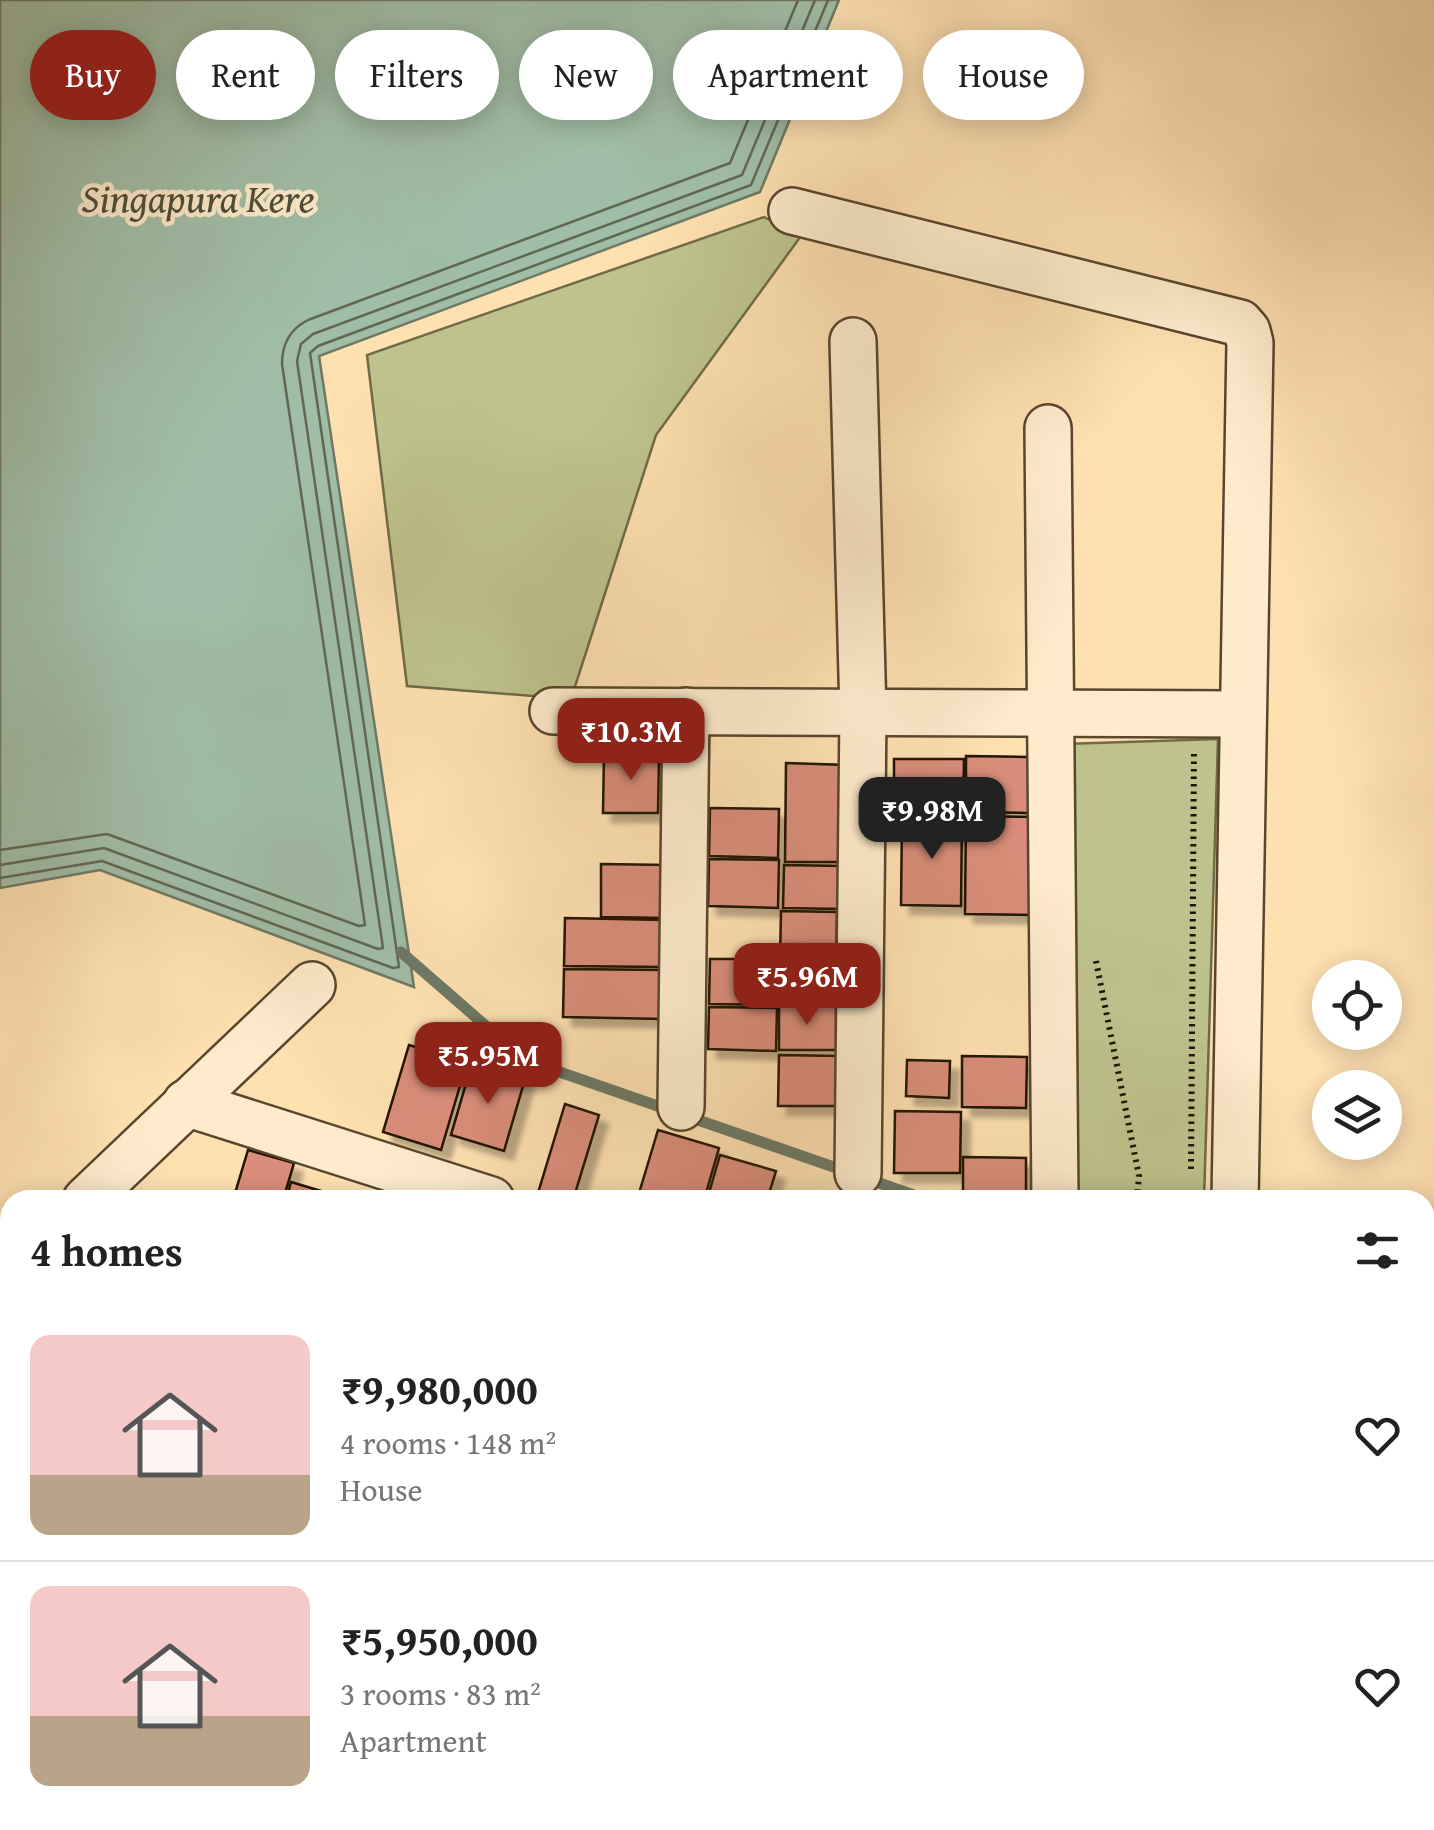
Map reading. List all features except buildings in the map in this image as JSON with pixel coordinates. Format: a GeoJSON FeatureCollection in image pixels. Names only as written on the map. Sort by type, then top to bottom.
{"type":"FeatureCollection","features":[{"type":"Feature","properties":{"kind":"street"},"geometry":{"type":"LineString","coordinates":[[792,210],[1240,323],[1248,331],[1235,1190]]}},
{"type":"Feature","properties":{"kind":"street"},"geometry":{"type":"LineString","coordinates":[[854,341],[864,713],[858,1173]]}},
{"type":"Feature","properties":{"kind":"street"},"geometry":{"type":"LineString","coordinates":[[1048,428],[1055,1190]]}},
{"type":"Feature","properties":{"kind":"street"},"geometry":{"type":"LineString","coordinates":[[554,711],[1243,714]]}},
{"type":"Feature","properties":{"kind":"street"},"geometry":{"type":"LineString","coordinates":[[681,1107],[686,712]]}},
{"type":"Feature","properties":{"kind":"street"},"geometry":{"type":"LineString","coordinates":[[96,1190],[312,985]]}},
{"type":"Feature","properties":{"kind":"street"},"geometry":{"type":"LineString","coordinates":[[186,1102],[461,1190]]}},
{"type":"Feature","properties":{"kind":"path"},"geometry":{"type":"LineString","coordinates":[[1174,752],[1194,751],[1191,1180]]}},
{"type":"Feature","properties":{"kind":"path"},"geometry":{"type":"LineString","coordinates":[[1094,951],[1139,1176],[1138,1190]]}},
{"type":"Feature","properties":{"kind":"green space"},"geometry":{"type":"Polygon","coordinates":[[[764,217],[801,236],[656,435],[571,699],[407,686],[367,355],[764,217]]]}},
{"type":"Feature","properties":{"kind":"green space"},"geometry":{"type":"Polygon","coordinates":[[[1218,739],[1204,1190],[1073,1190],[1064,744],[1218,739]]]}},
{"type":"Feature","properties":{"kind":"water","name":"Singapura Kere"},"geometry":{"type":"Polygon","coordinates":[[[0,0],[839,0],[827,30],[673,30],[673,120],[790,120],[760,192],[319,356],[414,987],[100,870],[0,888],[0,0]]]}},
{"type":"Feature","properties":{"kind":"waterway"},"geometry":{"type":"LineString","coordinates":[[401,952],[525,1060],[848,1172]]}},
{"type":"Feature","properties":{"kind":"waterway"},"geometry":{"type":"LineString","coordinates":[[865,1178],[899,1190]]}}]}
